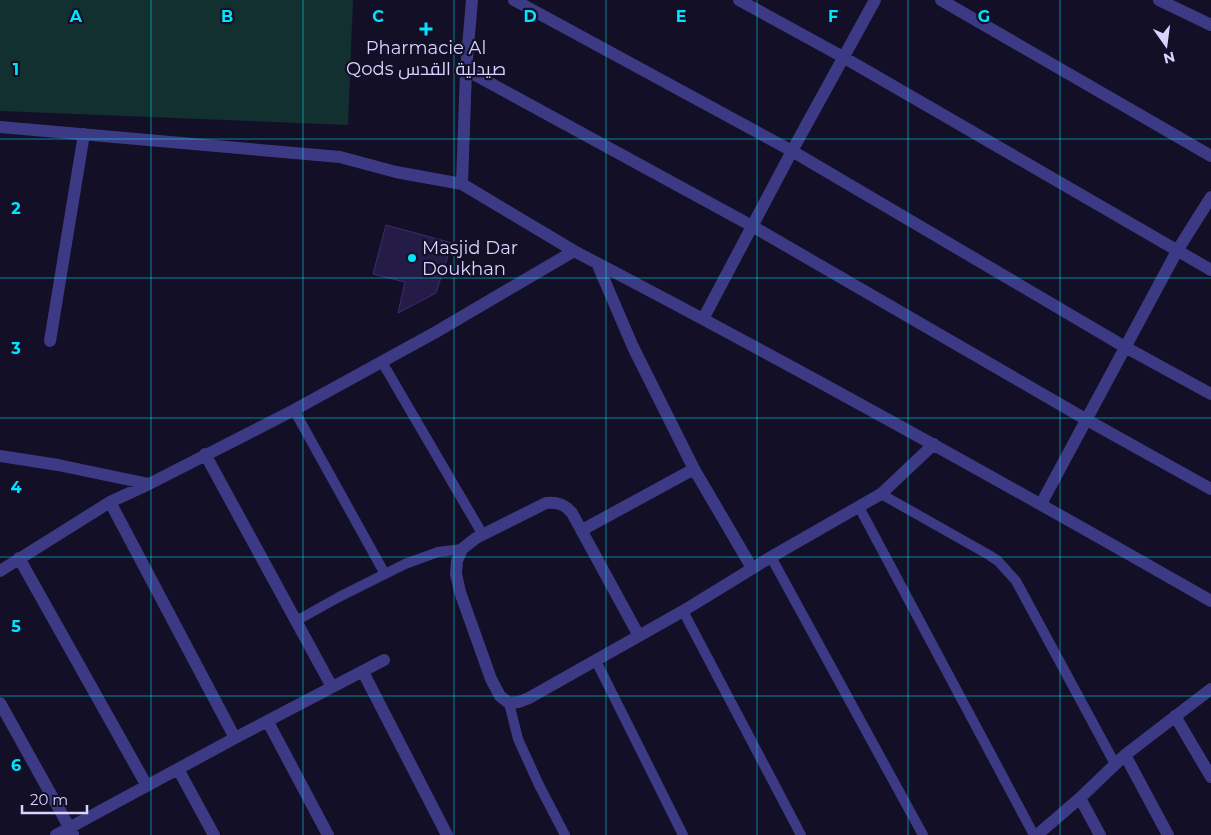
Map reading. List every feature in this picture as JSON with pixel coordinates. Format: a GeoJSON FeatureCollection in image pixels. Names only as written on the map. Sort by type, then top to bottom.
{"type":"FeatureCollection","features":[{"type":"Feature","properties":{"kind":"street"},"geometry":{"type":"LineString","coordinates":[[462,184],[466,70],[472,0]]}},
{"type":"Feature","properties":{"kind":"street"},"geometry":{"type":"LineString","coordinates":[[514,0],[792,151],[1125,347],[1211,394]]}},
{"type":"Feature","properties":{"kind":"street"},"geometry":{"type":"LineString","coordinates":[[739,0],[843,57],[1211,270]]}},
{"type":"Feature","properties":{"kind":"street"},"geometry":{"type":"LineString","coordinates":[[703,319],[875,0]]}},
{"type":"Feature","properties":{"kind":"street"},"geometry":{"type":"LineString","coordinates":[[941,0],[1211,156]]}},
{"type":"Feature","properties":{"kind":"street"},"geometry":{"type":"LineString","coordinates":[[1159,0],[1211,26]]}},
{"type":"Feature","properties":{"kind":"street"},"geometry":{"type":"LineString","coordinates":[[466,70],[752,226],[1087,420],[1211,489]]}},
{"type":"Feature","properties":{"kind":"street"},"geometry":{"type":"LineString","coordinates":[[0,127],[340,157],[396,172],[462,184],[574,251],[934,444],[1211,601]]}},
{"type":"Feature","properties":{"kind":"street"},"geometry":{"type":"LineString","coordinates":[[50,341],[84,134]]}},
{"type":"Feature","properties":{"kind":"street"},"geometry":{"type":"LineString","coordinates":[[1041,504],[1176,251],[1211,197]]}},
{"type":"Feature","properties":{"kind":"street"},"geometry":{"type":"LineString","coordinates":[[0,571],[110,502],[294,410],[382,362],[574,251]]}},
{"type":"Feature","properties":{"kind":"street"},"geometry":{"type":"LineString","coordinates":[[597,263],[633,347],[694,469],[752,568]]}},
{"type":"Feature","properties":{"kind":"street"},"geometry":{"type":"LineString","coordinates":[[639,636],[572,512],[566,506],[557,502],[546,503],[483,535],[462,549],[456,561],[456,574],[460,592],[491,680],[500,696],[509,703],[519,702],[596,661],[683,611],[770,557],[881,494],[934,444]]}},
{"type":"Feature","properties":{"kind":"street"},"geometry":{"type":"LineString","coordinates":[[205,454],[332,687]]}},
{"type":"Feature","properties":{"kind":"street"},"geometry":{"type":"LineString","coordinates":[[0,456],[58,465],[149,484]]}},
{"type":"Feature","properties":{"kind":"street"},"geometry":{"type":"LineString","coordinates":[[582,530],[694,469]]}},
{"type":"Feature","properties":{"kind":"street"},"geometry":{"type":"LineString","coordinates":[[110,502],[235,738]]}},
{"type":"Feature","properties":{"kind":"street"},"geometry":{"type":"LineString","coordinates":[[19,558],[147,786]]}},
{"type":"Feature","properties":{"kind":"street"},"geometry":{"type":"LineString","coordinates":[[56,835],[71,831],[178,769],[384,660]]}},
{"type":"Feature","properties":{"kind":"street"},"geometry":{"type":"LineString","coordinates":[[362,672],[447,835]]}},
{"type":"Feature","properties":{"kind":"street"},"geometry":{"type":"LineString","coordinates":[[1035,835],[1080,798],[1120,760],[1211,689]]}},
{"type":"Feature","properties":{"kind":"street"},"geometry":{"type":"LineString","coordinates":[[0,703],[71,831]]}},
{"type":"Feature","properties":{"kind":"street"},"geometry":{"type":"LineString","coordinates":[[1175,716],[1211,777]]}},
{"type":"Feature","properties":{"kind":"street"},"geometry":{"type":"LineString","coordinates":[[268,722],[328,835]]}},
{"type":"Feature","properties":{"kind":"street"},"geometry":{"type":"LineString","coordinates":[[1120,760],[1168,835]]}},
{"type":"Feature","properties":{"kind":"street"},"geometry":{"type":"LineString","coordinates":[[178,769],[214,835]]}},
{"type":"Feature","properties":{"kind":"street"},"geometry":{"type":"LineString","coordinates":[[1080,798],[1100,835]]}},
{"type":"Feature","properties":{"kind":"lane"},"geometry":{"type":"LineString","coordinates":[[382,362],[483,535]]}},
{"type":"Feature","properties":{"kind":"lane"},"geometry":{"type":"LineString","coordinates":[[294,410],[385,574]]}},
{"type":"Feature","properties":{"kind":"lane"},"geometry":{"type":"LineString","coordinates":[[881,494],[989,554],[1016,581],[1120,760]]}},
{"type":"Feature","properties":{"kind":"lane"},"geometry":{"type":"LineString","coordinates":[[860,507],[1035,835]]}},
{"type":"Feature","properties":{"kind":"lane"},"geometry":{"type":"LineString","coordinates":[[296,621],[385,574],[438,552],[462,549]]}},
{"type":"Feature","properties":{"kind":"lane"},"geometry":{"type":"LineString","coordinates":[[770,557],[924,835]]}},
{"type":"Feature","properties":{"kind":"lane"},"geometry":{"type":"LineString","coordinates":[[683,611],[801,835]]}},
{"type":"Feature","properties":{"kind":"lane"},"geometry":{"type":"LineString","coordinates":[[596,661],[683,835]]}},
{"type":"Feature","properties":{"kind":"lane"},"geometry":{"type":"LineString","coordinates":[[509,703],[518,739],[539,786],[565,835]]}},
{"type":"Feature","properties":{"kind":"green space"},"geometry":{"type":"Polygon","coordinates":[[[0,0],[353,0],[348,125],[0,111],[0,0]]]}},
{"type":"Feature","properties":{"kind":"building","name":"Masjid Dar Doukhan"},"geometry":{"type":"Polygon","coordinates":[[[386,225],[452,243],[436,293],[398,313],[405,282],[373,274],[386,225]]]}},
{"type":"Feature","properties":{"kind":"place","name":"Pharmacie Al Qods صيدلية القدس"},"geometry":{"type":"Point","coordinates":[426,29]}},
{"type":"Feature","properties":{"kind":"place","name":"Masjid Dar Doukhan"},"geometry":{"type":"Point","coordinates":[412,258]}}]}
